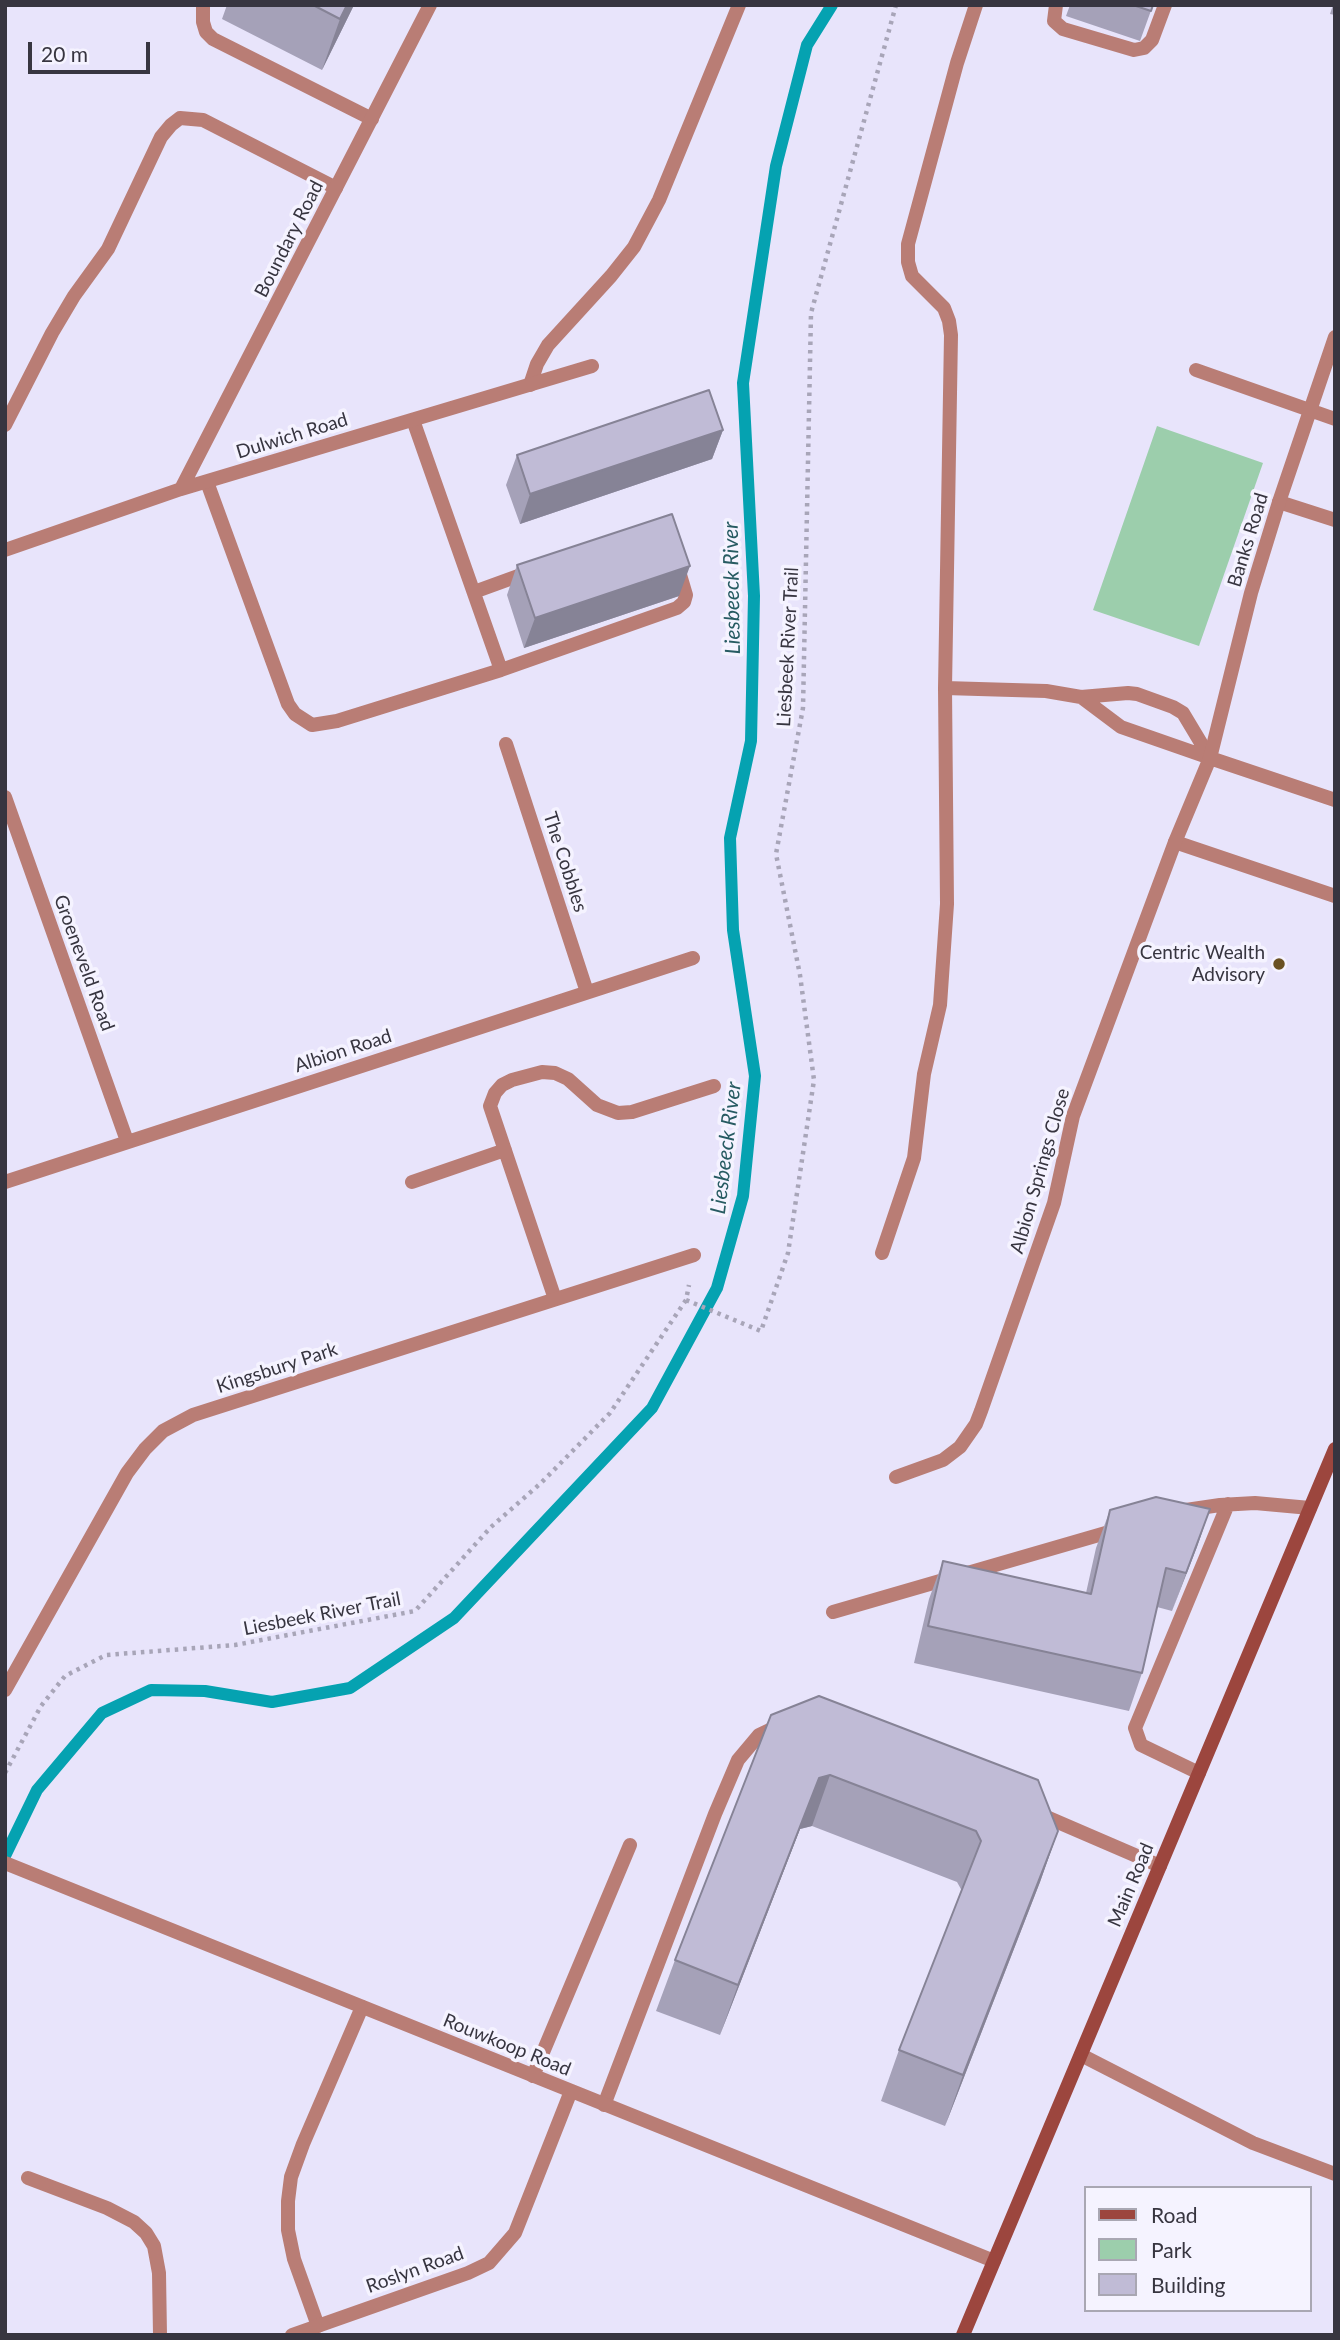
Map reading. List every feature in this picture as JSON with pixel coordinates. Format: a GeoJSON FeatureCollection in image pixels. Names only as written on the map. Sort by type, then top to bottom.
{"type":"FeatureCollection","features":[{"type":"Feature","properties":{"kind":"main road","name":"Main Road"},"geometry":{"type":"LineString","coordinates":[[963,2335],[1335,1450]]}},
{"type":"Feature","properties":{"kind":"street"},"geometry":{"type":"LineString","coordinates":[[203,5],[202,22],[213,39],[372,119]]}},
{"type":"Feature","properties":{"kind":"street"},"geometry":{"type":"LineString","coordinates":[[530,385],[537,364],[548,345],[634,247],[659,200],[739,5]]}},
{"type":"Feature","properties":{"kind":"street"},"geometry":{"type":"LineString","coordinates":[[882,1253],[912,1166],[924,1074],[941,993],[947,904],[945,688],[951,335],[944,308],[912,276],[908,262],[908,244],[957,64],[976,5]]}},
{"type":"Feature","properties":{"kind":"street"},"geometry":{"type":"LineString","coordinates":[[1056,5],[1054,21],[1063,29],[1134,50],[1144,48],[1152,40],[1165,5]]}},
{"type":"Feature","properties":{"kind":"street","name":"Boundary Road"},"geometry":{"type":"LineString","coordinates":[[181,489],[372,119],[427,6]]}},
{"type":"Feature","properties":{"kind":"street"},"geometry":{"type":"LineString","coordinates":[[5,425],[52,333],[74,296],[108,249],[161,137],[180,118],[202,120],[336,188]]}},
{"type":"Feature","properties":{"kind":"street","name":"Banks Road"},"geometry":{"type":"LineString","coordinates":[[1210,758],[1251,593],[1335,337]]}},
{"type":"Feature","properties":{"kind":"street","name":"Dulwich Road"},"geometry":{"type":"LineString","coordinates":[[5,550],[181,489],[592,366]]}},
{"type":"Feature","properties":{"kind":"street"},"geometry":{"type":"LineString","coordinates":[[1196,370],[1335,419]]}},
{"type":"Feature","properties":{"kind":"street"},"geometry":{"type":"LineString","coordinates":[[413,420],[501,670]]}},
{"type":"Feature","properties":{"kind":"street"},"geometry":{"type":"LineString","coordinates":[[207,482],[288,704],[305,722],[322,725],[501,670],[677,608],[684,602],[686,595],[671,551]]}},
{"type":"Feature","properties":{"kind":"street"},"geometry":{"type":"LineString","coordinates":[[1279,502],[1335,520]]}},
{"type":"Feature","properties":{"kind":"street"},"geometry":{"type":"LineString","coordinates":[[474,592],[548,566]]}},
{"type":"Feature","properties":{"kind":"street"},"geometry":{"type":"LineString","coordinates":[[945,688],[1046,691],[1081,697],[1128,693],[1173,707],[1183,713],[1210,758]]}},
{"type":"Feature","properties":{"kind":"street"},"geometry":{"type":"LineString","coordinates":[[1081,697],[1121,727],[1335,800]]}},
{"type":"Feature","properties":{"kind":"street","name":"The Cobbles"},"geometry":{"type":"LineString","coordinates":[[506,744],[587,992]]}},
{"type":"Feature","properties":{"kind":"street","name":"Albion Springs Close"},"geometry":{"type":"LineString","coordinates":[[896,1477],[943,1461],[960,1447],[976,1424],[1054,1203],[1073,1116],[1175,842],[1210,758]]}},
{"type":"Feature","properties":{"kind":"street","name":"Groeneveld Road"},"geometry":{"type":"LineString","coordinates":[[5,797],[127,1142]]}},
{"type":"Feature","properties":{"kind":"street"},"geometry":{"type":"LineString","coordinates":[[1175,842],[1335,896]]}},
{"type":"Feature","properties":{"kind":"street","name":"Albion Road"},"geometry":{"type":"LineString","coordinates":[[5,1182],[694,958]]}},
{"type":"Feature","properties":{"kind":"street"},"geometry":{"type":"LineString","coordinates":[[555,1299],[490,1106],[495,1093],[502,1085],[512,1080],[542,1072],[555,1073],[568,1079],[597,1105],[618,1113],[632,1112],[715,1086]]}},
{"type":"Feature","properties":{"kind":"street"},"geometry":{"type":"LineString","coordinates":[[412,1182],[505,1150]]}},
{"type":"Feature","properties":{"kind":"street","name":"Kingsbury Park"},"geometry":{"type":"LineString","coordinates":[[5,1690],[127,1474],[145,1449],[163,1431],[193,1415],[694,1255]]}},
{"type":"Feature","properties":{"kind":"street"},"geometry":{"type":"LineString","coordinates":[[1175,1512],[1227,1504],[1258,1503],[1310,1508]]}},
{"type":"Feature","properties":{"kind":"street"},"geometry":{"type":"LineString","coordinates":[[1199,1773],[1140,1745],[1135,1728],[1227,1504]]}},
{"type":"Feature","properties":{"kind":"street"},"geometry":{"type":"LineString","coordinates":[[833,1612],[1136,1524]]}},
{"type":"Feature","properties":{"kind":"street"},"geometry":{"type":"LineString","coordinates":[[604,2105],[738,1760],[759,1735],[780,1725],[790,1724]]}},
{"type":"Feature","properties":{"kind":"street"},"geometry":{"type":"LineString","coordinates":[[1020,1806],[1160,1866]]}},
{"type":"Feature","properties":{"kind":"street"},"geometry":{"type":"LineString","coordinates":[[533,2076],[630,1846]]}},
{"type":"Feature","properties":{"kind":"street","name":"Rouwkoop Road"},"geometry":{"type":"LineString","coordinates":[[5,1863],[994,2261]]}},
{"type":"Feature","properties":{"kind":"street"},"geometry":{"type":"LineString","coordinates":[[318,2326],[294,2259],[288,2230],[291,2177],[362,2007]]}},
{"type":"Feature","properties":{"kind":"street"},"geometry":{"type":"LineString","coordinates":[[1081,2055],[1253,2143],[1335,2174]]}},
{"type":"Feature","properties":{"kind":"street","name":"Roslyn Road"},"geometry":{"type":"LineString","coordinates":[[292,2335],[468,2273],[489,2263],[515,2233],[571,2091]]}},
{"type":"Feature","properties":{"kind":"street"},"geometry":{"type":"LineString","coordinates":[[28,2179],[107,2208],[134,2222],[146,2233],[154,2246],[159,2273],[160,2335]]}},
{"type":"Feature","properties":{"kind":"path","name":"Liesbeek River Trail"},"geometry":{"type":"LineString","coordinates":[[5,1773],[41,1706],[65,1676],[106,1655],[235,1645],[415,1611],[491,1527],[541,1483],[610,1413],[686,1300],[761,1331],[788,1253],[814,1080],[800,975],[776,854],[803,708],[811,313],[896,5]]}},
{"type":"Feature","properties":{"kind":"green space"},"geometry":{"type":"Polygon","coordinates":[[[1157,426],[1263,463],[1199,646],[1093,610],[1157,426]]]}},
{"type":"Feature","properties":{"kind":"building"},"geometry":{"type":"Polygon","coordinates":[[[313,5],[347,5],[340,19],[313,5]]]}},
{"type":"Feature","properties":{"kind":"building"},"geometry":{"type":"Polygon","coordinates":[[[1133,5],[1153,5],[1151,11],[1133,5]]]}},
{"type":"Feature","properties":{"kind":"building"},"geometry":{"type":"Polygon","coordinates":[[[709,390],[723,430],[530,494],[517,455],[709,390]]]}},
{"type":"Feature","properties":{"kind":"building"},"geometry":{"type":"Polygon","coordinates":[[[672,514],[690,566],[535,618],[517,565],[672,514]]]}},
{"type":"Feature","properties":{"kind":"building"},"geometry":{"type":"Polygon","coordinates":[[[1156,1497],[1210,1509],[1186,1573],[1166,1568],[1142,1673],[928,1626],[943,1561],[1091,1594],[1110,1510],[1156,1497]]]}},
{"type":"Feature","properties":{"kind":"building"},"geometry":{"type":"Polygon","coordinates":[[[819,1696],[1038,1780],[1058,1831],[963,2075],[899,2050],[981,1841],[976,1831],[830,1775],[819,1778],[738,1985],[675,1960],[771,1715],[819,1696]]]}},
{"type":"Feature","properties":{"kind":"waterway","name":"Liesbeeck River"},"geometry":{"type":"LineString","coordinates":[[5,1856],[37,1790],[102,1713],[151,1690],[205,1691],[272,1702],[350,1688],[454,1618],[652,1408],[717,1288],[743,1196],[755,1076],[733,930],[730,838],[751,741],[754,596],[743,383],[776,166],[807,45],[832,5]]}},
{"type":"Feature","properties":{"kind":"place","name":"Centric Wealth Advisory"},"geometry":{"type":"Point","coordinates":[1279,964]}}]}
